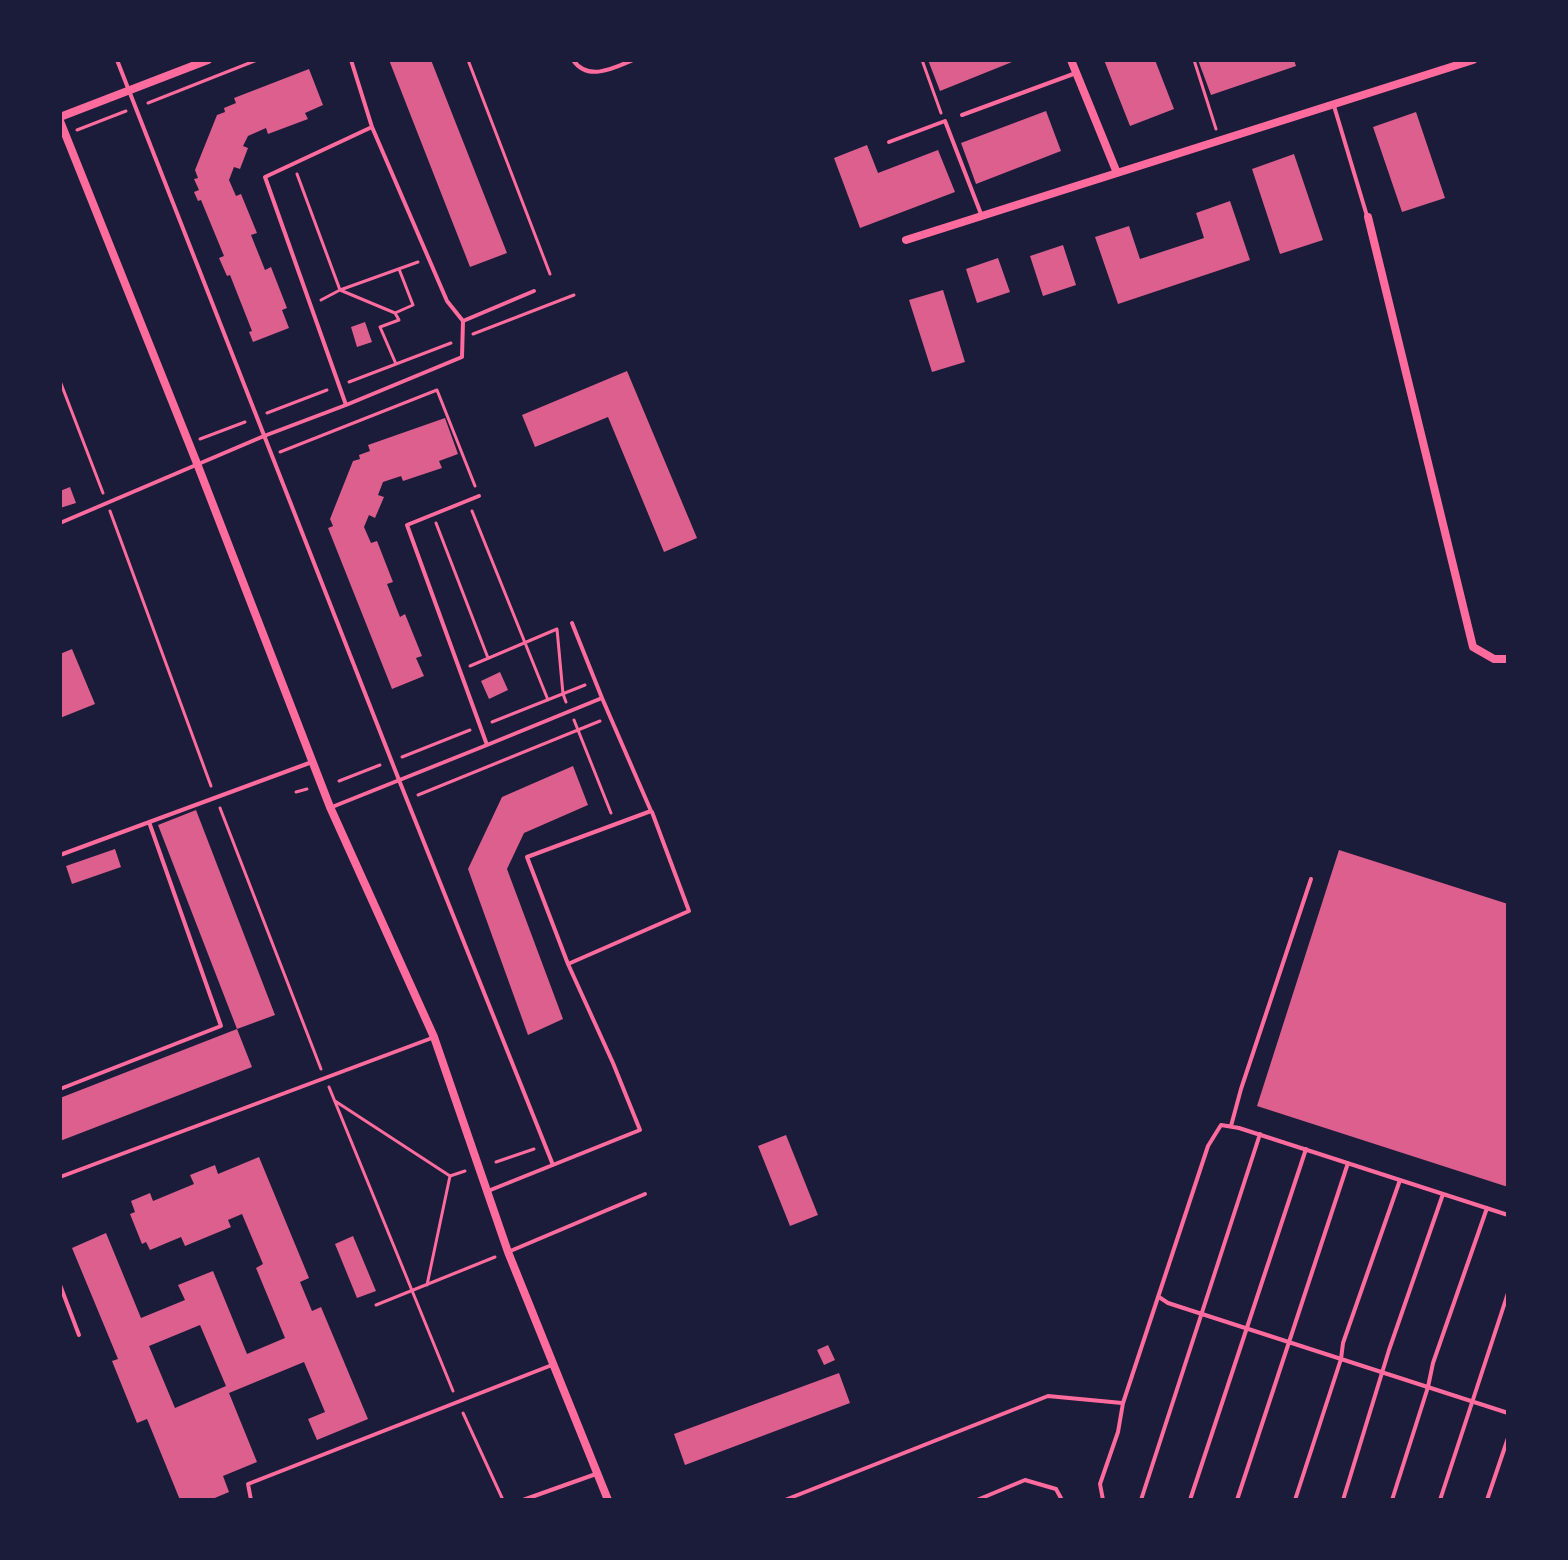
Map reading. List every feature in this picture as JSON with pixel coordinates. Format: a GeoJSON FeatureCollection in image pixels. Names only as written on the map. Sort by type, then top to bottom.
{"type":"FeatureCollection","features":[{"type":"Feature","properties":{"kind":"street"},"geometry":{"type":"LineString","coordinates":[[208,60],[60,119],[330,807],[434,1037],[508,1252],[608,1500]]}},
{"type":"Feature","properties":{"kind":"street"},"geometry":{"type":"LineString","coordinates":[[1071,60],[1117,173]]}},
{"type":"Feature","properties":{"kind":"street"},"geometry":{"type":"LineString","coordinates":[[906,240],[1473,60]]}},
{"type":"Feature","properties":{"kind":"street"},"geometry":{"type":"LineString","coordinates":[[1368,217],[1473,647],[1494,659],[1508,659]]}},
{"type":"Feature","properties":{"kind":"lane"},"geometry":{"type":"LineString","coordinates":[[117,60],[553,1165]]}},
{"type":"Feature","properties":{"kind":"lane"},"geometry":{"type":"LineString","coordinates":[[60,523],[264,436],[462,357],[463,321],[447,301],[372,127],[351,60]]}},
{"type":"Feature","properties":{"kind":"lane"},"geometry":{"type":"LineString","coordinates":[[573,60],[585,71],[598,73],[633,60]]}},
{"type":"Feature","properties":{"kind":"lane"},"geometry":{"type":"LineString","coordinates":[[962,115],[1076,73]]}},
{"type":"Feature","properties":{"kind":"lane"},"geometry":{"type":"LineString","coordinates":[[1333,103],[1368,217]]}},
{"type":"Feature","properties":{"kind":"lane"},"geometry":{"type":"LineString","coordinates":[[889,142],[945,121],[982,216]]}},
{"type":"Feature","properties":{"kind":"lane"},"geometry":{"type":"LineString","coordinates":[[346,405],[265,177],[372,127]]}},
{"type":"Feature","properties":{"kind":"lane"},"geometry":{"type":"LineString","coordinates":[[463,321],[534,291]]}},
{"type":"Feature","properties":{"kind":"lane"},"geometry":{"type":"LineString","coordinates":[[479,496],[407,525],[487,745]]}},
{"type":"Feature","properties":{"kind":"lane"},"geometry":{"type":"LineString","coordinates":[[568,964],[689,911],[651,811],[572,623]]}},
{"type":"Feature","properties":{"kind":"lane"},"geometry":{"type":"LineString","coordinates":[[330,807],[602,698]]}},
{"type":"Feature","properties":{"kind":"lane"},"geometry":{"type":"LineString","coordinates":[[60,855],[312,762]]}},
{"type":"Feature","properties":{"kind":"lane"},"geometry":{"type":"LineString","coordinates":[[488,1191],[640,1130],[568,964],[527,857],[651,811]]}},
{"type":"Feature","properties":{"kind":"lane"},"geometry":{"type":"LineString","coordinates":[[60,1089],[221,1026],[149,822]]}},
{"type":"Feature","properties":{"kind":"lane"},"geometry":{"type":"LineString","coordinates":[[1231,1126],[1311,879]]}},
{"type":"Feature","properties":{"kind":"lane"},"geometry":{"type":"LineString","coordinates":[[60,1177],[434,1037]]}},
{"type":"Feature","properties":{"kind":"lane"},"geometry":{"type":"LineString","coordinates":[[1103,1500],[1100,1484],[1118,1432],[1123,1403],[1208,1146],[1221,1125],[1260,1134],[1508,1215]]}},
{"type":"Feature","properties":{"kind":"lane"},"geometry":{"type":"LineString","coordinates":[[1141,1500],[1260,1134]]}},
{"type":"Feature","properties":{"kind":"lane"},"geometry":{"type":"LineString","coordinates":[[1190,1500],[1306,1149]]}},
{"type":"Feature","properties":{"kind":"lane"},"geometry":{"type":"LineString","coordinates":[[1237,1500],[1348,1163]]}},
{"type":"Feature","properties":{"kind":"lane"},"geometry":{"type":"LineString","coordinates":[[1295,1500],[1341,1359],[1343,1343],[1400,1180]]}},
{"type":"Feature","properties":{"kind":"lane"},"geometry":{"type":"LineString","coordinates":[[508,1252],[645,1194]]}},
{"type":"Feature","properties":{"kind":"lane"},"geometry":{"type":"LineString","coordinates":[[1343,1500],[1389,1350],[1443,1194]]}},
{"type":"Feature","properties":{"kind":"lane"},"geometry":{"type":"LineString","coordinates":[[1392,1500],[1433,1363],[1487,1208]]}},
{"type":"Feature","properties":{"kind":"lane"},"geometry":{"type":"LineString","coordinates":[[60,1285],[79,1335]]}},
{"type":"Feature","properties":{"kind":"lane"},"geometry":{"type":"LineString","coordinates":[[1440,1500],[1508,1293]]}},
{"type":"Feature","properties":{"kind":"lane"},"geometry":{"type":"LineString","coordinates":[[1159,1297],[1168,1303],[1508,1413]]}},
{"type":"Feature","properties":{"kind":"lane"},"geometry":{"type":"LineString","coordinates":[[251,1500],[248,1484],[554,1364]]}},
{"type":"Feature","properties":{"kind":"lane"},"geometry":{"type":"LineString","coordinates":[[785,1500],[902,1451],[1048,1396],[1123,1403]]}},
{"type":"Feature","properties":{"kind":"lane"},"geometry":{"type":"LineString","coordinates":[[1487,1500],[1508,1438]]}},
{"type":"Feature","properties":{"kind":"lane"},"geometry":{"type":"LineString","coordinates":[[523,1500],[598,1474]]}},
{"type":"Feature","properties":{"kind":"lane"},"geometry":{"type":"LineString","coordinates":[[977,1500],[1025,1480],[1056,1489],[1062,1500]]}},
{"type":"Feature","properties":{"kind":"path"},"geometry":{"type":"LineString","coordinates":[[66,135],[257,60]]}},
{"type":"Feature","properties":{"kind":"path"},"geometry":{"type":"LineString","coordinates":[[468,60],[550,274]]}},
{"type":"Feature","properties":{"kind":"path"},"geometry":{"type":"LineString","coordinates":[[922,60],[945,121]]}},
{"type":"Feature","properties":{"kind":"path"},"geometry":{"type":"LineString","coordinates":[[1194,60],[1220,140]]}},
{"type":"Feature","properties":{"kind":"path"},"geometry":{"type":"LineString","coordinates":[[293,163],[340,290],[395,313],[399,320],[380,327],[396,364]]}},
{"type":"Feature","properties":{"kind":"path"},"geometry":{"type":"LineString","coordinates":[[311,306],[340,290],[429,259]]}},
{"type":"Feature","properties":{"kind":"path"},"geometry":{"type":"LineString","coordinates":[[395,313],[413,305],[399,269]]}},
{"type":"Feature","properties":{"kind":"path"},"geometry":{"type":"LineString","coordinates":[[189,444],[574,295]]}},
{"type":"Feature","properties":{"kind":"path"},"geometry":{"type":"LineString","coordinates":[[60,381],[334,1101],[458,1402],[503,1500]]}},
{"type":"Feature","properties":{"kind":"path"},"geometry":{"type":"LineString","coordinates":[[273,455],[437,390],[479,496]]}},
{"type":"Feature","properties":{"kind":"path"},"geometry":{"type":"LineString","coordinates":[[468,500],[548,700]]}},
{"type":"Feature","properties":{"kind":"path"},"geometry":{"type":"LineString","coordinates":[[433,514],[488,658]]}},
{"type":"Feature","properties":{"kind":"path"},"geometry":{"type":"LineString","coordinates":[[459,670],[525,642]]}},
{"type":"Feature","properties":{"kind":"path"},"geometry":{"type":"LineString","coordinates":[[339,781],[595,681]]}},
{"type":"Feature","properties":{"kind":"path"},"geometry":{"type":"LineString","coordinates":[[407,799],[610,717]]}},
{"type":"Feature","properties":{"kind":"path"},"geometry":{"type":"LineString","coordinates":[[296,792],[307,789]]}},
{"type":"Feature","properties":{"kind":"path"},"geometry":{"type":"LineString","coordinates":[[334,1101],[450,1176],[467,1171]]}},
{"type":"Feature","properties":{"kind":"path"},"geometry":{"type":"LineString","coordinates":[[496,1162],[545,1145]]}},
{"type":"Feature","properties":{"kind":"path"},"geometry":{"type":"LineString","coordinates":[[427,1285],[450,1176]]}},
{"type":"Feature","properties":{"kind":"path"},"geometry":{"type":"LineString","coordinates":[[376,1305],[508,1252]]}},
{"type":"Feature","properties":{"kind":"building"},"geometry":{"type":"Polygon","coordinates":[[[389,60],[431,60],[507,253],[470,267],[389,60]]]}},
{"type":"Feature","properties":{"kind":"building"},"geometry":{"type":"Polygon","coordinates":[[[928,60],[1017,60],[940,91],[928,60]]]}},
{"type":"Feature","properties":{"kind":"building"},"geometry":{"type":"Polygon","coordinates":[[[1104,60],[1155,60],[1174,109],[1130,126],[1104,60]]]}},
{"type":"Feature","properties":{"kind":"building"},"geometry":{"type":"Polygon","coordinates":[[[1198,60],[1294,60],[1296,66],[1211,95],[1198,60]]]}},
{"type":"Feature","properties":{"kind":"building"},"geometry":{"type":"Polygon","coordinates":[[[309,69],[323,105],[305,113],[308,119],[268,134],[266,128],[248,136],[243,146],[248,148],[240,169],[234,167],[229,180],[236,196],[241,194],[257,233],[251,235],[265,270],[271,267],[287,308],[282,310],[289,328],[253,342],[249,332],[252,331],[230,275],[227,276],[219,258],[224,256],[201,200],[198,201],[194,192],[199,190],[194,179],[198,178],[195,170],[217,115],[236,103],[234,98],[309,69]]]}},
{"type":"Feature","properties":{"kind":"building"},"geometry":{"type":"Polygon","coordinates":[[[1046,111],[1061,151],[976,184],[961,143],[1046,111]]]}},
{"type":"Feature","properties":{"kind":"building"},"geometry":{"type":"Polygon","coordinates":[[[1416,112],[1445,198],[1402,212],[1373,127],[1416,112]]]}},
{"type":"Feature","properties":{"kind":"building"},"geometry":{"type":"Polygon","coordinates":[[[867,145],[878,173],[938,150],[955,192],[860,228],[834,158],[867,145]]]}},
{"type":"Feature","properties":{"kind":"building"},"geometry":{"type":"Polygon","coordinates":[[[1294,154],[1323,240],[1280,254],[1252,169],[1294,154]]]}},
{"type":"Feature","properties":{"kind":"building"},"geometry":{"type":"Polygon","coordinates":[[[1230,201],[1250,260],[1118,304],[1095,237],[1129,226],[1140,259],[1204,238],[1196,213],[1230,201]]]}},
{"type":"Feature","properties":{"kind":"building"},"geometry":{"type":"Polygon","coordinates":[[[1063,245],[1076,285],[1043,296],[1030,256],[1063,245]]]}},
{"type":"Feature","properties":{"kind":"building"},"geometry":{"type":"Polygon","coordinates":[[[998,258],[1010,292],[977,303],[966,269],[998,258]]]}},
{"type":"Feature","properties":{"kind":"building"},"geometry":{"type":"Polygon","coordinates":[[[943,290],[965,362],[932,372],[909,300],[943,290]]]}},
{"type":"Feature","properties":{"kind":"building"},"geometry":{"type":"Polygon","coordinates":[[[365,322],[372,342],[357,347],[351,327],[365,322]]]}},
{"type":"Feature","properties":{"kind":"building"},"geometry":{"type":"Polygon","coordinates":[[[627,371],[697,538],[664,552],[608,417],[535,447],[522,415],[627,371]]]}},
{"type":"Feature","properties":{"kind":"building"},"geometry":{"type":"Polygon","coordinates":[[[445,418],[458,454],[439,461],[442,468],[403,481],[401,476],[383,482],[378,495],[384,497],[375,518],[369,515],[364,527],[371,543],[377,541],[393,582],[387,584],[400,617],[405,614],[422,656],[416,658],[424,676],[392,689],[328,528],[333,526],[330,519],[353,461],[370,451],[368,445],[445,418]]]}},
{"type":"Feature","properties":{"kind":"building"},"geometry":{"type":"Polygon","coordinates":[[[70,487],[76,503],[60,508],[60,491],[70,487]]]}},
{"type":"Feature","properties":{"kind":"building"},"geometry":{"type":"Polygon","coordinates":[[[72,649],[95,704],[60,718],[60,654],[72,649]]]}},
{"type":"Feature","properties":{"kind":"building"},"geometry":{"type":"Polygon","coordinates":[[[500,672],[508,690],[489,699],[481,681],[500,672]]]}},
{"type":"Feature","properties":{"kind":"building"},"geometry":{"type":"Polygon","coordinates":[[[573,766],[588,805],[524,833],[507,869],[563,1019],[528,1035],[468,869],[502,797],[573,766]]]}},
{"type":"Feature","properties":{"kind":"building"},"geometry":{"type":"Polygon","coordinates":[[[196,810],[275,1015],[237,1029],[158,825],[196,810]]]}},
{"type":"Feature","properties":{"kind":"building"},"geometry":{"type":"Polygon","coordinates":[[[115,849],[121,867],[72,884],[66,866],[115,849]]]}},
{"type":"Feature","properties":{"kind":"building"},"geometry":{"type":"Polygon","coordinates":[[[1339,850],[1508,904],[1508,1187],[1257,1106],[1339,850]]]}},
{"type":"Feature","properties":{"kind":"building"},"geometry":{"type":"Polygon","coordinates":[[[237,1029],[252,1067],[60,1141],[60,1098],[237,1029]]]}},
{"type":"Feature","properties":{"kind":"building"},"geometry":{"type":"Polygon","coordinates":[[[786,1135],[818,1215],[790,1226],[758,1146],[786,1135]]]}},
{"type":"Feature","properties":{"kind":"building"},"geometry":{"type":"Polygon","coordinates":[[[259,1157],[309,1278],[300,1282],[312,1311],[321,1307],[368,1419],[317,1440],[308,1419],[325,1412],[304,1362],[229,1393],[257,1462],[223,1476],[229,1492],[210,1500],[180,1500],[147,1419],[137,1423],[112,1361],[118,1359],[72,1248],[106,1233],[141,1318],[185,1300],[178,1285],[213,1271],[247,1354],[285,1338],[256,1268],[263,1264],[242,1214],[228,1220],[231,1227],[185,1246],[181,1237],[150,1250],[146,1242],[142,1244],[130,1214],[135,1212],[131,1201],[150,1193],[153,1201],[194,1184],[190,1175],[215,1165],[218,1174],[259,1157]],[[200,1325],[149,1346],[175,1408],[226,1386],[200,1325]]]}},
{"type":"Feature","properties":{"kind":"building"},"geometry":{"type":"Polygon","coordinates":[[[353,1236],[376,1291],[357,1298],[335,1244],[353,1236]]]}},
{"type":"Feature","properties":{"kind":"building"},"geometry":{"type":"Polygon","coordinates":[[[828,1345],[835,1360],[824,1365],[817,1350],[828,1345]]]}},
{"type":"Feature","properties":{"kind":"building"},"geometry":{"type":"Polygon","coordinates":[[[839,1373],[850,1403],[685,1465],[674,1434],[839,1373]]]}}]}
